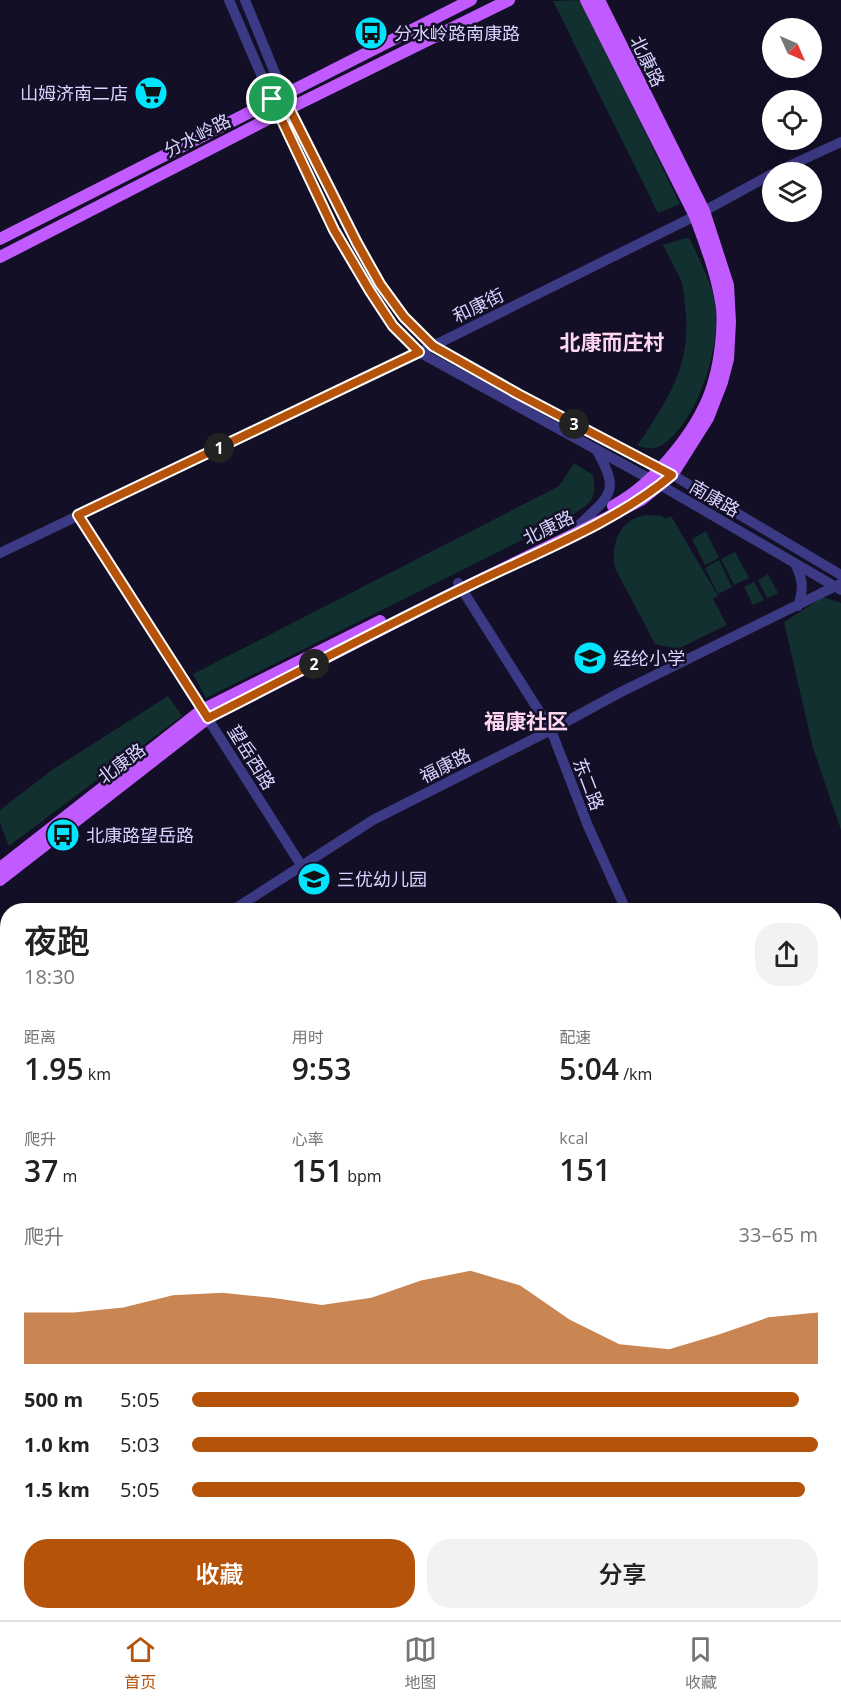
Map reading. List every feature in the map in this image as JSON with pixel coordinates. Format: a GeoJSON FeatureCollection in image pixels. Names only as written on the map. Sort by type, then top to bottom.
{"type":"FeatureCollection","features":[{"type":"Feature","properties":{"kind":"main road","name":"分水岭路"},"geometry":{"type":"LineString","coordinates":[[0,238],[471,0]]}},
{"type":"Feature","properties":{"kind":"main road","name":"分水岭路"},"geometry":{"type":"LineString","coordinates":[[0,257],[509,0]]}},
{"type":"Feature","properties":{"kind":"main road","name":"北康路"},"geometry":{"type":"LineString","coordinates":[[460,586],[641,500],[655,482],[661,468],[690,430],[704,406],[714,381],[722,309],[699,214],[586,0]]}},
{"type":"Feature","properties":{"kind":"main road","name":"北康路"},"geometry":{"type":"LineString","coordinates":[[0,867],[205,714],[460,586],[672,475],[708,418],[719,391],[728,359],[730,322],[728,285],[699,214],[599,0]]}},
{"type":"Feature","properties":{"kind":"main road","name":"北康路"},"geometry":{"type":"LineString","coordinates":[[0,880],[205,714]]}},
{"type":"Feature","properties":{"kind":"street","name":"南康路"},"geometry":{"type":"LineString","coordinates":[[229,0],[278,97]]}},
{"type":"Feature","properties":{"kind":"street","name":"南康路"},"geometry":{"type":"LineString","coordinates":[[245,0],[278,97],[334,230],[393,326],[419,352],[839,587]]}},
{"type":"Feature","properties":{"kind":"street","name":"南康路"},"geometry":{"type":"LineString","coordinates":[[284,112],[380,284],[404,317],[433,346],[528,400],[661,468],[841,575]]}},
{"type":"Feature","properties":{"kind":"street","name":"和康街"},"geometry":{"type":"LineString","coordinates":[[798,162],[841,142]]}},
{"type":"Feature","properties":{"kind":"street","name":"和康街"},"geometry":{"type":"LineString","coordinates":[[0,553],[433,346],[699,214],[762,180]]}},
{"type":"Feature","properties":{"kind":"street"},"geometry":{"type":"LineString","coordinates":[[580,524],[603,503],[609,492],[611,480],[597,450]]}},
{"type":"Feature","properties":{"kind":"street","name":"望岳西路"},"geometry":{"type":"LineString","coordinates":[[78,515],[301,865]]}},
{"type":"Feature","properties":{"kind":"street"},"geometry":{"type":"LineString","coordinates":[[794,561],[802,578],[798,606]]}},
{"type":"Feature","properties":{"kind":"street","name":"东二路"},"geometry":{"type":"LineString","coordinates":[[460,586],[551,730],[588,826],[623,903]]}},
{"type":"Feature","properties":{"kind":"street","name":"福康路"},"geometry":{"type":"LineString","coordinates":[[244,903],[373,820],[619,693],[839,587]]}},
{"type":"Feature","properties":{"kind":"green space"},"geometry":{"type":"Polygon","coordinates":[[[581,0],[680,204],[658,213],[553,1],[581,0]]]}},
{"type":"Feature","properties":{"kind":"green space"},"geometry":{"type":"Polygon","coordinates":[[[686,238],[690,239],[715,299],[715,340],[707,375],[693,408],[674,435],[658,447],[637,446],[659,413],[682,363],[687,326],[684,291],[663,245],[686,238]]]}},
{"type":"Feature","properties":{"kind":"green space"},"geometry":{"type":"Polygon","coordinates":[[[574,463],[593,475],[594,490],[592,500],[572,515],[206,698],[193,674],[559,486],[574,463]]]}},
{"type":"Feature","properties":{"kind":"green space"},"geometry":{"type":"Polygon","coordinates":[[[647,515],[662,516],[665,519],[671,516],[718,596],[713,599],[727,625],[678,649],[655,644],[615,568],[614,550],[619,534],[630,521],[647,515]]]}},
{"type":"Feature","properties":{"kind":"green space"},"geometry":{"type":"Polygon","coordinates":[[[706,531],[719,558],[705,565],[692,539],[706,531]]]}},
{"type":"Feature","properties":{"kind":"green space"},"geometry":{"type":"Polygon","coordinates":[[[735,552],[749,578],[734,585],[721,559],[735,552]]]}},
{"type":"Feature","properties":{"kind":"green space"},"geometry":{"type":"Polygon","coordinates":[[[719,560],[732,587],[718,594],[705,568],[719,560]]]}},
{"type":"Feature","properties":{"kind":"green space"},"geometry":{"type":"Polygon","coordinates":[[[768,574],[778,593],[767,598],[758,580],[768,574]]]}},
{"type":"Feature","properties":{"kind":"green space"},"geometry":{"type":"Polygon","coordinates":[[[754,582],[764,600],[753,605],[744,587],[754,582]]]}},
{"type":"Feature","properties":{"kind":"green space"},"geometry":{"type":"Polygon","coordinates":[[[823,597],[841,603],[841,830],[813,748],[784,622],[823,597]]]}},
{"type":"Feature","properties":{"kind":"green space"},"geometry":{"type":"Polygon","coordinates":[[[168,696],[182,716],[9,846],[0,823],[0,810],[52,770],[168,696]]]}},
{"type":"Feature","properties":{"kind":"place","name":"分水岭路南康路"},"geometry":{"type":"Point","coordinates":[371,33]}},
{"type":"Feature","properties":{"kind":"place","name":"山姆济南二店"},"geometry":{"type":"Point","coordinates":[151,93]}},
{"type":"Feature","properties":{"kind":"place","name":"经纶小学"},"geometry":{"type":"Point","coordinates":[590,658]}},
{"type":"Feature","properties":{"kind":"place","name":"北康路望岳路"},"geometry":{"type":"Point","coordinates":[63,835]}},
{"type":"Feature","properties":{"kind":"place","name":"三优幼儿园"},"geometry":{"type":"Point","coordinates":[314,879]}},
{"type":"Feature","properties":{"kind":"district","name":"北康而庄村"},"geometry":{"type":"Point","coordinates":[612,342]}},
{"type":"Feature","properties":{"kind":"district","name":"福康社区"},"geometry":{"type":"Point","coordinates":[526,721]}},
{"type":"Feature","properties":{"kind":"route"},"geometry":{"type":"LineString","coordinates":[[284,95],[357,243],[380,284],[404,317],[433,346],[605,441],[672,475],[641,500],[208,718],[78,515],[419,352],[393,326],[334,230],[272,99],[284,95]]}}]}
